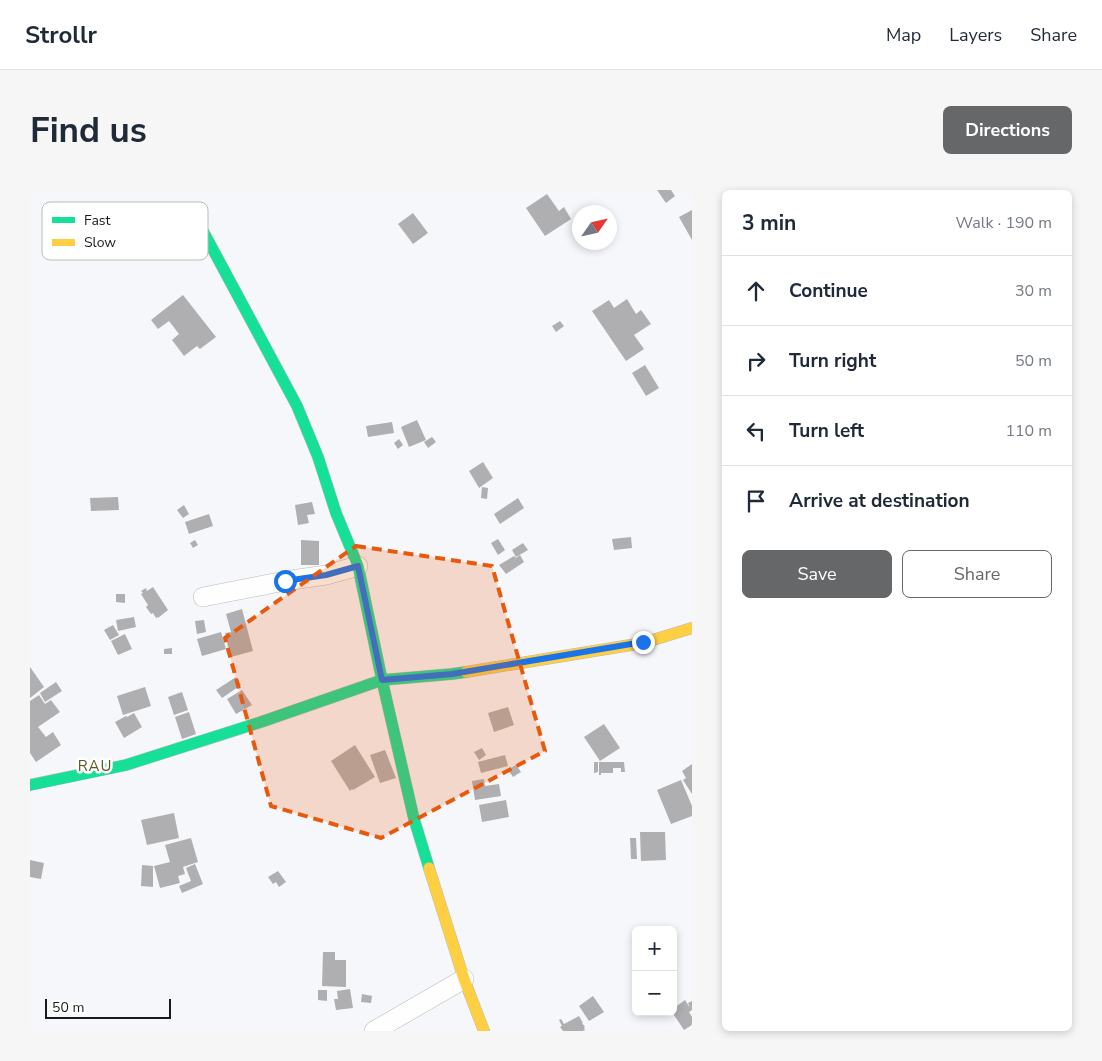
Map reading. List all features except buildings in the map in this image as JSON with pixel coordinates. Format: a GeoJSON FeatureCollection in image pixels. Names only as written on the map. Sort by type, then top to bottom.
{"type":"FeatureCollection","features":[{"type":"Feature","properties":{"kind":"street"},"geometry":{"type":"LineString","coordinates":[[208,240],[297,406],[318,457],[336,513],[358,566],[414,819],[464,979],[484,1031]]}},
{"type":"Feature","properties":{"kind":"street"},"geometry":{"type":"LineString","coordinates":[[203,597],[326,575],[358,566]]}},
{"type":"Feature","properties":{"kind":"street"},"geometry":{"type":"LineString","coordinates":[[30,784],[126,765],[261,722],[382,680],[452,674],[643,642],[692,628]]}},
{"type":"Feature","properties":{"kind":"street"},"geometry":{"type":"LineString","coordinates":[[374,1031],[464,979]]}},
{"type":"Feature","properties":{"kind":"highlighted area"},"geometry":{"type":"Polygon","coordinates":[[[356,546],[492,566],[545,751],[381,838],[271,806],[225,638],[356,546]]]}},
{"type":"Feature","properties":{"kind":"traffic: fast"},"geometry":{"type":"LineString","coordinates":[[208,240],[297,406],[318,457],[336,513],[358,566],[414,819],[429,868]]}},
{"type":"Feature","properties":{"kind":"traffic: fast"},"geometry":{"type":"LineString","coordinates":[[30,785],[126,765],[261,722],[382,680],[466,672]]}},
{"type":"Feature","properties":{"kind":"traffic: slow"},"geometry":{"type":"LineString","coordinates":[[466,672],[643,643],[692,628]]}},
{"type":"Feature","properties":{"kind":"traffic: slow"},"geometry":{"type":"LineString","coordinates":[[429,868],[464,979],[484,1031]]}},
{"type":"Feature","properties":{"kind":"district","name":"RAU"},"geometry":{"type":"Point","coordinates":[95,766]}},
{"type":"Feature","properties":{"kind":"route"},"geometry":{"type":"LineString","coordinates":[[285,581],[326,575],[358,566],[382,680],[452,674],[643,642]]}}]}
